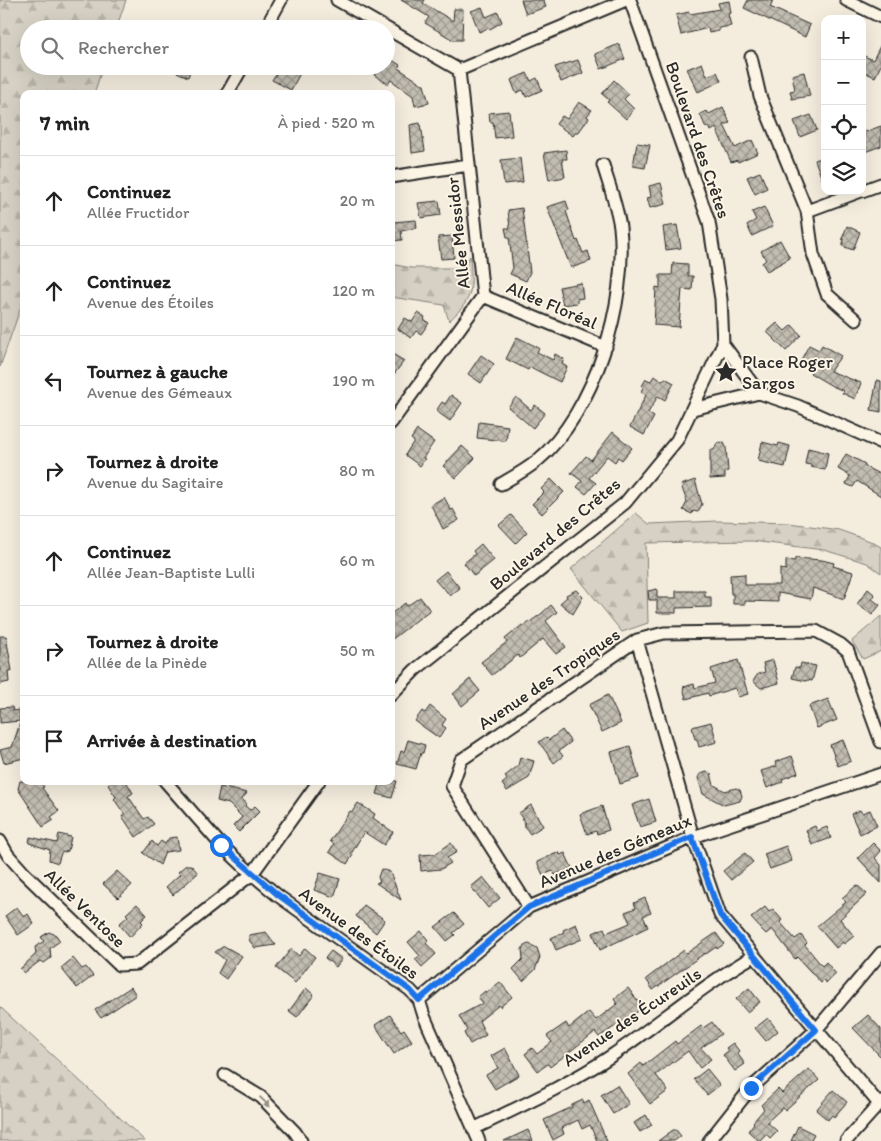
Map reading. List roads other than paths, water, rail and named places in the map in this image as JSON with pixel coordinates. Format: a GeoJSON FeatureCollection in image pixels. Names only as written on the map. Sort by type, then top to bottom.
{"type":"FeatureCollection","features":[{"type":"Feature","properties":{"kind":"street"},"geometry":{"type":"LineString","coordinates":[[270,20],[281,0]]}},
{"type":"Feature","properties":{"kind":"street"},"geometry":{"type":"LineString","coordinates":[[337,0],[372,20]]}},
{"type":"Feature","properties":{"kind":"street"},"geometry":{"type":"LineString","coordinates":[[395,33],[459,70],[626,0]]}},
{"type":"Feature","properties":{"kind":"street","name":"Boulevard des Crêtes"},"geometry":{"type":"LineString","coordinates":[[395,691],[414,670],[624,504],[677,440],[723,344],[722,299],[710,222],[630,0]]}},
{"type":"Feature","properties":{"kind":"street"},"geometry":{"type":"LineString","coordinates":[[846,0],[881,17]]}},
{"type":"Feature","properties":{"kind":"street"},"geometry":{"type":"LineString","coordinates":[[751,57],[760,96],[807,211],[813,254],[827,294],[856,320]]}},
{"type":"Feature","properties":{"kind":"street","name":"Allée Messidor"},"geometry":{"type":"LineString","coordinates":[[395,415],[483,296],[459,70]]}},
{"type":"Feature","properties":{"kind":"street"},"geometry":{"type":"LineString","coordinates":[[229,90],[238,75]]}},
{"type":"Feature","properties":{"kind":"street"},"geometry":{"type":"LineString","coordinates":[[395,176],[468,165]]}},
{"type":"Feature","properties":{"kind":"street"},"geometry":{"type":"LineString","coordinates":[[501,484],[536,462],[558,440],[595,377],[606,347],[615,310],[620,264],[620,227],[603,165]]}},
{"type":"Feature","properties":{"kind":"street"},"geometry":{"type":"LineString","coordinates":[[866,189],[881,184]]}},
{"type":"Feature","properties":{"kind":"street"},"geometry":{"type":"LineString","coordinates":[[807,211],[850,195]]}},
{"type":"Feature","properties":{"kind":"street","name":"Allée Floréal"},"geometry":{"type":"LineString","coordinates":[[483,296],[606,347]]}},
{"type":"Feature","properties":{"kind":"street"},"geometry":{"type":"LineString","coordinates":[[723,344],[759,393]]}},
{"type":"Feature","properties":{"kind":"street"},"geometry":{"type":"LineString","coordinates":[[693,409],[759,393],[798,406],[881,443]]}},
{"type":"Feature","properties":{"kind":"street","name":"Avenue des Tropiques"},"geometry":{"type":"LineString","coordinates":[[529,907],[452,786],[461,760],[637,640],[664,633],[816,631],[840,644],[848,651],[881,742]]}},
{"type":"Feature","properties":{"kind":"street"},"geometry":{"type":"LineString","coordinates":[[637,640],[692,837],[720,915],[880,1103],[846,1141]]}},
{"type":"Feature","properties":{"kind":"street","name":"Avenue des Gémeaux"},"geometry":{"type":"LineString","coordinates":[[419,1000],[529,907],[692,837],[881,774]]}},
{"type":"Feature","properties":{"kind":"street","name":"Avenue des Étoiles"},"geometry":{"type":"LineString","coordinates":[[168,785],[221,845],[252,874],[410,990],[419,1000],[424,1016],[479,1141]]}},
{"type":"Feature","properties":{"kind":"street"},"geometry":{"type":"LineString","coordinates":[[252,874],[316,785]]}},
{"type":"Feature","properties":{"kind":"street","name":"Allée Ventose"},"geometry":{"type":"LineString","coordinates":[[0,841],[8,855],[24,873],[119,965],[137,964],[252,874]]}},
{"type":"Feature","properties":{"kind":"street"},"geometry":{"type":"LineString","coordinates":[[708,1141],[751,1088],[816,1030],[881,953]]}},
{"type":"Feature","properties":{"kind":"street","name":"Avenue des Écureuils"},"geometry":{"type":"LineString","coordinates":[[473,1129],[582,1074],[615,1054],[730,970],[754,956]]}},
{"type":"Feature","properties":{"kind":"street"},"geometry":{"type":"LineString","coordinates":[[225,1075],[261,1097],[295,1132],[301,1141]]}},
{"type":"Feature","properties":{"kind":"place","name":"Place Roger Sargos"},"geometry":{"type":"Point","coordinates":[726,372]}}]}
